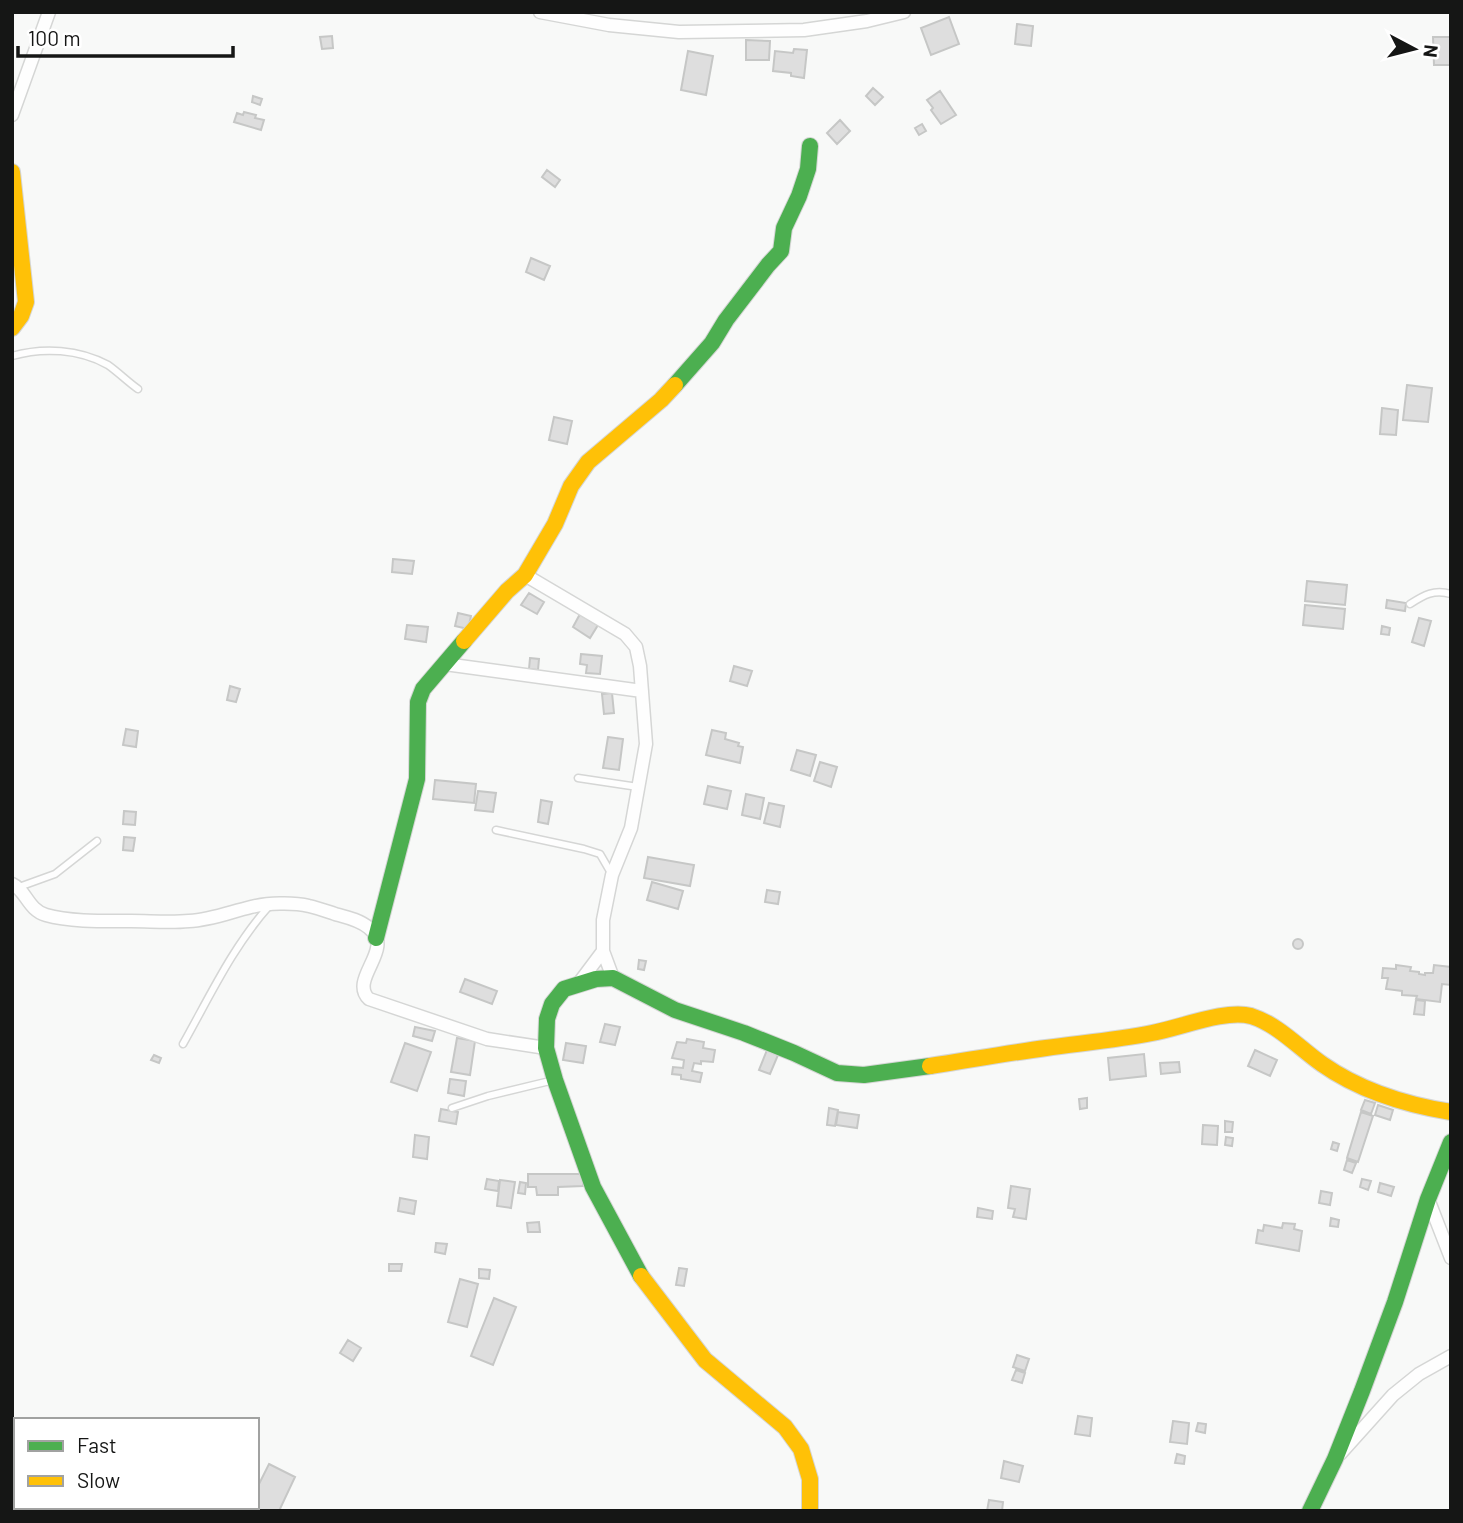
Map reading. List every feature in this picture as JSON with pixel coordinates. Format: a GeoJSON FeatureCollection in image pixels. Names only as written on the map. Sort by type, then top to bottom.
{"type":"FeatureCollection","features":[{"type":"Feature","properties":{"kind":"street"},"geometry":{"type":"LineString","coordinates":[[12,115],[49,12]]}},
{"type":"Feature","properties":{"kind":"street"},"geometry":{"type":"LineString","coordinates":[[540,12],[609,25],[679,32],[804,30],[867,21],[904,12]]}},
{"type":"Feature","properties":{"kind":"street"},"geometry":{"type":"LineString","coordinates":[[376,938],[417,779],[418,702],[423,689],[525,575],[555,524],[570,486],[588,462],[661,400],[712,343],[726,320],[781,251],[784,228],[808,169],[810,146]]}},
{"type":"Feature","properties":{"kind":"street"},"geometry":{"type":"LineString","coordinates":[[12,172],[26,302],[21,316],[12,328]]}},
{"type":"Feature","properties":{"kind":"street"},"geometry":{"type":"LineString","coordinates":[[525,575],[625,634],[636,647],[646,744],[631,828],[612,875],[603,920],[603,951],[613,978]]}},
{"type":"Feature","properties":{"kind":"street"},"geometry":{"type":"LineString","coordinates":[[445,664],[642,691]]}},
{"type":"Feature","properties":{"kind":"street"},"geometry":{"type":"LineString","coordinates":[[16,886],[28,903],[44,915],[87,920],[188,922],[271,904],[307,905],[357,921],[368,926],[374,933],[378,949],[362,986],[363,994],[369,999],[487,1038],[547,1048]]}},
{"type":"Feature","properties":{"kind":"street"},"geometry":{"type":"LineString","coordinates":[[579,983],[603,951]]}},
{"type":"Feature","properties":{"kind":"street"},"geometry":{"type":"LineString","coordinates":[[810,1511],[810,1479],[801,1449],[785,1427],[705,1360],[642,1278],[593,1187],[555,1080],[547,1048],[547,1019],[552,1004],[564,989],[596,979],[613,978],[675,1010],[744,1033],[837,1073],[864,1075],[1155,1033],[1231,1015],[1245,1015],[1262,1020],[1286,1035],[1323,1065],[1349,1081],[1395,1098],[1451,1112]]}},
{"type":"Feature","properties":{"kind":"street"},"geometry":{"type":"LineString","coordinates":[[1310,1511],[1335,1460],[1395,1302],[1428,1199],[1451,1142]]}},
{"type":"Feature","properties":{"kind":"street"},"geometry":{"type":"LineString","coordinates":[[1428,1199],[1451,1258]]}},
{"type":"Feature","properties":{"kind":"street"},"geometry":{"type":"LineString","coordinates":[[1335,1460],[1394,1395],[1419,1374],[1451,1356]]}},
{"type":"Feature","properties":{"kind":"lane"},"geometry":{"type":"LineString","coordinates":[[12,356],[29,351],[51,350],[89,357],[109,366],[138,389]]}},
{"type":"Feature","properties":{"kind":"lane"},"geometry":{"type":"LineString","coordinates":[[1410,604],[1428,593],[1451,594]]}},
{"type":"Feature","properties":{"kind":"lane"},"geometry":{"type":"LineString","coordinates":[[578,778],[638,787]]}},
{"type":"Feature","properties":{"kind":"lane"},"geometry":{"type":"LineString","coordinates":[[496,830],[600,854],[612,875]]}},
{"type":"Feature","properties":{"kind":"lane"},"geometry":{"type":"LineString","coordinates":[[16,886],[55,874],[97,841]]}},
{"type":"Feature","properties":{"kind":"lane"},"geometry":{"type":"LineString","coordinates":[[183,1044],[246,934],[271,904]]}},
{"type":"Feature","properties":{"kind":"lane"},"geometry":{"type":"LineString","coordinates":[[452,1108],[488,1096],[555,1080]]}},
{"type":"Feature","properties":{"kind":"building"},"geometry":{"type":"Polygon","coordinates":[[[949,17],[959,44],[931,55],[921,28],[949,17]]]}},
{"type":"Feature","properties":{"kind":"building"},"geometry":{"type":"Polygon","coordinates":[[[1017,24],[1033,26],[1031,46],[1015,44],[1017,24]]]}},
{"type":"Feature","properties":{"kind":"building"},"geometry":{"type":"Polygon","coordinates":[[[332,36],[333,48],[322,49],[320,37],[332,36]]]}},
{"type":"Feature","properties":{"kind":"building"},"geometry":{"type":"Polygon","coordinates":[[[1433,37],[1451,37],[1451,65],[1434,65],[1433,37]]]}},
{"type":"Feature","properties":{"kind":"building"},"geometry":{"type":"Polygon","coordinates":[[[746,40],[770,41],[769,60],[746,60],[746,40]]]}},
{"type":"Feature","properties":{"kind":"building"},"geometry":{"type":"Polygon","coordinates":[[[794,49],[807,50],[804,78],[773,71],[775,51],[793,53],[794,49]]]}},
{"type":"Feature","properties":{"kind":"building"},"geometry":{"type":"Polygon","coordinates":[[[688,51],[713,56],[706,95],[681,90],[688,51]]]}},
{"type":"Feature","properties":{"kind":"building"},"geometry":{"type":"Polygon","coordinates":[[[873,88],[883,97],[875,105],[866,96],[873,88]]]}},
{"type":"Feature","properties":{"kind":"building"},"geometry":{"type":"Polygon","coordinates":[[[940,91],[956,115],[941,124],[927,100],[940,91]]]}},
{"type":"Feature","properties":{"kind":"building"},"geometry":{"type":"Polygon","coordinates":[[[253,96],[262,99],[260,105],[252,102],[253,96]]]}},
{"type":"Feature","properties":{"kind":"building"},"geometry":{"type":"Polygon","coordinates":[[[244,112],[264,120],[261,130],[234,122],[237,113],[243,115],[244,112]]]}},
{"type":"Feature","properties":{"kind":"building"},"geometry":{"type":"Polygon","coordinates":[[[840,120],[850,131],[837,144],[827,133],[840,120]]]}},
{"type":"Feature","properties":{"kind":"building"},"geometry":{"type":"Polygon","coordinates":[[[922,124],[926,131],[919,135],[915,128],[922,124]]]}},
{"type":"Feature","properties":{"kind":"building"},"geometry":{"type":"Polygon","coordinates":[[[547,170],[560,180],[555,187],[542,177],[547,170]]]}},
{"type":"Feature","properties":{"kind":"building"},"geometry":{"type":"Polygon","coordinates":[[[531,258],[550,266],[544,280],[526,272],[531,258]]]}},
{"type":"Feature","properties":{"kind":"building"},"geometry":{"type":"Polygon","coordinates":[[[1407,385],[1432,388],[1428,422],[1403,420],[1407,385]]]}},
{"type":"Feature","properties":{"kind":"building"},"geometry":{"type":"Polygon","coordinates":[[[1382,408],[1398,410],[1396,435],[1380,434],[1382,408]]]}},
{"type":"Feature","properties":{"kind":"building"},"geometry":{"type":"Polygon","coordinates":[[[554,417],[572,421],[567,444],[549,440],[554,417]]]}},
{"type":"Feature","properties":{"kind":"building"},"geometry":{"type":"Polygon","coordinates":[[[393,559],[414,561],[412,574],[392,572],[393,559]]]}},
{"type":"Feature","properties":{"kind":"building"},"geometry":{"type":"Polygon","coordinates":[[[1307,581],[1347,585],[1345,605],[1305,601],[1307,581]]]}},
{"type":"Feature","properties":{"kind":"building"},"geometry":{"type":"Polygon","coordinates":[[[529,593],[544,602],[537,614],[521,605],[529,593]]]}},
{"type":"Feature","properties":{"kind":"building"},"geometry":{"type":"Polygon","coordinates":[[[1387,600],[1406,603],[1405,611],[1386,608],[1387,600]]]}},
{"type":"Feature","properties":{"kind":"building"},"geometry":{"type":"Polygon","coordinates":[[[1305,605],[1345,609],[1343,629],[1303,625],[1305,605]]]}},
{"type":"Feature","properties":{"kind":"building"},"geometry":{"type":"Polygon","coordinates":[[[458,613],[471,616],[468,629],[455,626],[458,613]]]}},
{"type":"Feature","properties":{"kind":"building"},"geometry":{"type":"Polygon","coordinates":[[[580,614],[598,625],[590,638],[573,627],[580,614]]]}},
{"type":"Feature","properties":{"kind":"building"},"geometry":{"type":"Polygon","coordinates":[[[1419,618],[1431,621],[1424,646],[1412,642],[1419,618]]]}},
{"type":"Feature","properties":{"kind":"building"},"geometry":{"type":"Polygon","coordinates":[[[407,625],[428,627],[426,642],[405,639],[407,625]]]}},
{"type":"Feature","properties":{"kind":"building"},"geometry":{"type":"Polygon","coordinates":[[[1382,626],[1390,628],[1389,635],[1381,634],[1382,626]]]}},
{"type":"Feature","properties":{"kind":"building"},"geometry":{"type":"Polygon","coordinates":[[[581,654],[602,656],[600,674],[586,673],[587,665],[580,664],[581,654]]]}},
{"type":"Feature","properties":{"kind":"building"},"geometry":{"type":"Polygon","coordinates":[[[530,658],[539,659],[538,670],[529,669],[530,658]]]}},
{"type":"Feature","properties":{"kind":"building"},"geometry":{"type":"Polygon","coordinates":[[[734,666],[752,671],[747,686],[730,681],[734,666]]]}},
{"type":"Feature","properties":{"kind":"building"},"geometry":{"type":"Polygon","coordinates":[[[230,686],[240,689],[236,702],[227,700],[230,686]]]}},
{"type":"Feature","properties":{"kind":"building"},"geometry":{"type":"Polygon","coordinates":[[[612,693],[614,713],[604,714],[602,694],[612,693]]]}},
{"type":"Feature","properties":{"kind":"building"},"geometry":{"type":"Polygon","coordinates":[[[126,729],[138,731],[136,747],[123,745],[126,729]]]}},
{"type":"Feature","properties":{"kind":"building"},"geometry":{"type":"Polygon","coordinates":[[[712,730],[726,733],[725,739],[743,747],[740,763],[706,755],[712,730]]]}},
{"type":"Feature","properties":{"kind":"building"},"geometry":{"type":"Polygon","coordinates":[[[608,737],[623,739],[619,770],[603,768],[608,737]]]}},
{"type":"Feature","properties":{"kind":"building"},"geometry":{"type":"Polygon","coordinates":[[[797,750],[816,755],[810,776],[791,770],[797,750]]]}},
{"type":"Feature","properties":{"kind":"building"},"geometry":{"type":"Polygon","coordinates":[[[820,762],[837,767],[831,787],[814,781],[820,762]]]}},
{"type":"Feature","properties":{"kind":"building"},"geometry":{"type":"Polygon","coordinates":[[[435,780],[476,784],[474,803],[433,799],[435,780]]]}},
{"type":"Feature","properties":{"kind":"building"},"geometry":{"type":"Polygon","coordinates":[[[708,786],[731,791],[727,809],[704,804],[708,786]]]}},
{"type":"Feature","properties":{"kind":"building"},"geometry":{"type":"Polygon","coordinates":[[[478,791],[496,793],[493,812],[475,810],[478,791]]]}},
{"type":"Feature","properties":{"kind":"building"},"geometry":{"type":"Polygon","coordinates":[[[746,794],[764,798],[760,819],[742,815],[746,794]]]}},
{"type":"Feature","properties":{"kind":"building"},"geometry":{"type":"Polygon","coordinates":[[[541,800],[552,802],[548,824],[538,822],[541,800]]]}},
{"type":"Feature","properties":{"kind":"building"},"geometry":{"type":"Polygon","coordinates":[[[769,803],[784,806],[780,827],[764,823],[769,803]]]}},
{"type":"Feature","properties":{"kind":"building"},"geometry":{"type":"Polygon","coordinates":[[[124,811],[136,812],[135,825],[123,824],[124,811]]]}},
{"type":"Feature","properties":{"kind":"building"},"geometry":{"type":"Polygon","coordinates":[[[124,837],[135,838],[133,851],[123,850],[124,837]]]}},
{"type":"Feature","properties":{"kind":"building"},"geometry":{"type":"Polygon","coordinates":[[[648,857],[694,865],[690,886],[644,878],[648,857]]]}},
{"type":"Feature","properties":{"kind":"building"},"geometry":{"type":"Polygon","coordinates":[[[652,882],[683,891],[678,909],[647,900],[652,882]]]}},
{"type":"Feature","properties":{"kind":"building"},"geometry":{"type":"Polygon","coordinates":[[[767,890],[780,892],[778,904],[765,902],[767,890]]]}},
{"type":"Feature","properties":{"kind":"building"},"geometry":{"type":"Polygon","coordinates":[[[1298,939],[1303,944],[1298,949],[1293,944],[1298,939]]]}},
{"type":"Feature","properties":{"kind":"building"},"geometry":{"type":"Polygon","coordinates":[[[639,960],[646,961],[644,970],[638,969],[639,960]]]}},
{"type":"Feature","properties":{"kind":"building"},"geometry":{"type":"Polygon","coordinates":[[[1396,965],[1411,967],[1410,971],[1425,975],[1433,973],[1434,965],[1451,967],[1451,985],[1442,984],[1440,1002],[1402,995],[1402,991],[1386,989],[1388,978],[1382,978],[1383,968],[1396,969],[1396,965]]]}},
{"type":"Feature","properties":{"kind":"building"},"geometry":{"type":"Polygon","coordinates":[[[465,979],[497,991],[492,1004],[460,992],[465,979]]]}},
{"type":"Feature","properties":{"kind":"building"},"geometry":{"type":"Polygon","coordinates":[[[1416,1000],[1425,1001],[1424,1015],[1414,1014],[1416,1000]]]}},
{"type":"Feature","properties":{"kind":"building"},"geometry":{"type":"Polygon","coordinates":[[[605,1024],[620,1027],[615,1045],[600,1042],[605,1024]]]}},
{"type":"Feature","properties":{"kind":"building"},"geometry":{"type":"Polygon","coordinates":[[[415,1027],[435,1031],[432,1041],[413,1036],[415,1027]]]}},
{"type":"Feature","properties":{"kind":"building"},"geometry":{"type":"Polygon","coordinates":[[[457,1038],[475,1041],[470,1075],[451,1072],[457,1038]]]}},
{"type":"Feature","properties":{"kind":"building"},"geometry":{"type":"Polygon","coordinates":[[[687,1039],[704,1042],[703,1048],[715,1050],[713,1062],[694,1063],[692,1071],[702,1073],[700,1082],[681,1079],[681,1075],[672,1074],[673,1067],[683,1068],[684,1060],[672,1058],[677,1042],[686,1043],[687,1039]]]}},
{"type":"Feature","properties":{"kind":"building"},"geometry":{"type":"Polygon","coordinates":[[[405,1043],[431,1052],[417,1091],[391,1082],[405,1043]]]}},
{"type":"Feature","properties":{"kind":"building"},"geometry":{"type":"Polygon","coordinates":[[[566,1043],[586,1046],[583,1063],[563,1060],[566,1043]]]}},
{"type":"Feature","properties":{"kind":"building"},"geometry":{"type":"Polygon","coordinates":[[[767,1050],[778,1055],[770,1074],[759,1070],[767,1050]]]}},
{"type":"Feature","properties":{"kind":"building"},"geometry":{"type":"Polygon","coordinates":[[[1255,1050],[1277,1060],[1270,1076],[1248,1066],[1255,1050]]]}},
{"type":"Feature","properties":{"kind":"building"},"geometry":{"type":"Polygon","coordinates":[[[1144,1054],[1146,1076],[1110,1080],[1108,1058],[1144,1054]]]}},
{"type":"Feature","properties":{"kind":"building"},"geometry":{"type":"Polygon","coordinates":[[[154,1055],[161,1058],[159,1063],[151,1060],[154,1055]]]}},
{"type":"Feature","properties":{"kind":"building"},"geometry":{"type":"Polygon","coordinates":[[[1179,1062],[1180,1072],[1161,1074],[1160,1063],[1179,1062]]]}},
{"type":"Feature","properties":{"kind":"building"},"geometry":{"type":"Polygon","coordinates":[[[450,1079],[466,1081],[464,1096],[448,1093],[450,1079]]]}},
{"type":"Feature","properties":{"kind":"building"},"geometry":{"type":"Polygon","coordinates":[[[1087,1098],[1087,1108],[1080,1109],[1079,1099],[1087,1098]]]}},
{"type":"Feature","properties":{"kind":"building"},"geometry":{"type":"Polygon","coordinates":[[[1365,1100],[1375,1103],[1371,1114],[1361,1110],[1365,1100]]]}},
{"type":"Feature","properties":{"kind":"building"},"geometry":{"type":"Polygon","coordinates":[[[1378,1105],[1393,1110],[1390,1120],[1375,1115],[1378,1105]]]}},
{"type":"Feature","properties":{"kind":"building"},"geometry":{"type":"Polygon","coordinates":[[[829,1108],[838,1110],[835,1126],[827,1125],[829,1108]]]}},
{"type":"Feature","properties":{"kind":"building"},"geometry":{"type":"Polygon","coordinates":[[[441,1109],[458,1112],[456,1124],[439,1121],[441,1109]]]}},
{"type":"Feature","properties":{"kind":"building"},"geometry":{"type":"Polygon","coordinates":[[[838,1112],[859,1115],[857,1128],[836,1125],[838,1112]]]}},
{"type":"Feature","properties":{"kind":"building"},"geometry":{"type":"Polygon","coordinates":[[[1361,1112],[1373,1116],[1358,1162],[1347,1158],[1361,1112]]]}},
{"type":"Feature","properties":{"kind":"building"},"geometry":{"type":"Polygon","coordinates":[[[1225,1121],[1233,1122],[1232,1132],[1225,1132],[1225,1121]]]}},
{"type":"Feature","properties":{"kind":"building"},"geometry":{"type":"Polygon","coordinates":[[[1203,1125],[1218,1126],[1217,1145],[1202,1144],[1203,1125]]]}},
{"type":"Feature","properties":{"kind":"building"},"geometry":{"type":"Polygon","coordinates":[[[415,1135],[429,1137],[427,1159],[413,1157],[415,1135]]]}},
{"type":"Feature","properties":{"kind":"building"},"geometry":{"type":"Polygon","coordinates":[[[1226,1137],[1233,1138],[1232,1146],[1225,1145],[1226,1137]]]}},
{"type":"Feature","properties":{"kind":"building"},"geometry":{"type":"Polygon","coordinates":[[[1333,1142],[1339,1144],[1337,1151],[1331,1149],[1333,1142]]]}},
{"type":"Feature","properties":{"kind":"building"},"geometry":{"type":"Polygon","coordinates":[[[1347,1160],[1356,1163],[1352,1173],[1344,1170],[1347,1160]]]}},
{"type":"Feature","properties":{"kind":"building"},"geometry":{"type":"Polygon","coordinates":[[[528,1174],[583,1174],[583,1186],[558,1187],[558,1195],[537,1195],[536,1187],[528,1187],[528,1174]]]}},
{"type":"Feature","properties":{"kind":"building"},"geometry":{"type":"Polygon","coordinates":[[[487,1179],[499,1181],[498,1191],[485,1189],[487,1179]]]}},
{"type":"Feature","properties":{"kind":"building"},"geometry":{"type":"Polygon","coordinates":[[[1362,1179],[1371,1181],[1368,1190],[1360,1187],[1362,1179]]]}},
{"type":"Feature","properties":{"kind":"building"},"geometry":{"type":"Polygon","coordinates":[[[500,1180],[515,1182],[511,1208],[497,1206],[500,1180]]]}},
{"type":"Feature","properties":{"kind":"building"},"geometry":{"type":"Polygon","coordinates":[[[520,1182],[526,1183],[525,1194],[518,1193],[520,1182]]]}},
{"type":"Feature","properties":{"kind":"building"},"geometry":{"type":"Polygon","coordinates":[[[1380,1183],[1394,1187],[1391,1196],[1378,1192],[1380,1183]]]}},
{"type":"Feature","properties":{"kind":"building"},"geometry":{"type":"Polygon","coordinates":[[[1011,1186],[1030,1189],[1026,1219],[1013,1217],[1015,1209],[1008,1208],[1011,1186]]]}},
{"type":"Feature","properties":{"kind":"building"},"geometry":{"type":"Polygon","coordinates":[[[1321,1191],[1332,1193],[1330,1205],[1319,1203],[1321,1191]]]}},
{"type":"Feature","properties":{"kind":"building"},"geometry":{"type":"Polygon","coordinates":[[[400,1198],[416,1201],[414,1214],[398,1211],[400,1198]]]}},
{"type":"Feature","properties":{"kind":"building"},"geometry":{"type":"Polygon","coordinates":[[[978,1208],[993,1211],[992,1219],[977,1217],[978,1208]]]}},
{"type":"Feature","properties":{"kind":"building"},"geometry":{"type":"Polygon","coordinates":[[[1331,1218],[1339,1220],[1338,1227],[1330,1226],[1331,1218]]]}},
{"type":"Feature","properties":{"kind":"building"},"geometry":{"type":"Polygon","coordinates":[[[539,1222],[540,1232],[528,1232],[527,1223],[539,1222]]]}},
{"type":"Feature","properties":{"kind":"building"},"geometry":{"type":"Polygon","coordinates":[[[1283,1223],[1295,1224],[1294,1229],[1302,1231],[1299,1251],[1256,1243],[1258,1230],[1263,1231],[1264,1225],[1282,1228],[1283,1223]]]}},
{"type":"Feature","properties":{"kind":"building"},"geometry":{"type":"Polygon","coordinates":[[[436,1243],[447,1244],[445,1254],[435,1252],[436,1243]]]}},
{"type":"Feature","properties":{"kind":"building"},"geometry":{"type":"Polygon","coordinates":[[[389,1264],[402,1264],[401,1271],[389,1271],[389,1264]]]}},
{"type":"Feature","properties":{"kind":"building"},"geometry":{"type":"Polygon","coordinates":[[[679,1268],[687,1269],[684,1286],[676,1285],[679,1268]]]}},
{"type":"Feature","properties":{"kind":"building"},"geometry":{"type":"Polygon","coordinates":[[[479,1269],[490,1270],[489,1279],[479,1278],[479,1269]]]}},
{"type":"Feature","properties":{"kind":"building"},"geometry":{"type":"Polygon","coordinates":[[[460,1279],[478,1284],[467,1327],[448,1322],[460,1279]]]}},
{"type":"Feature","properties":{"kind":"building"},"geometry":{"type":"Polygon","coordinates":[[[494,1298],[516,1307],[493,1365],[471,1356],[494,1298]]]}},
{"type":"Feature","properties":{"kind":"building"},"geometry":{"type":"Polygon","coordinates":[[[348,1340],[361,1348],[353,1361],[340,1353],[348,1340]]]}},
{"type":"Feature","properties":{"kind":"building"},"geometry":{"type":"Polygon","coordinates":[[[1017,1355],[1029,1359],[1025,1371],[1013,1367],[1017,1355]]]}},
{"type":"Feature","properties":{"kind":"building"},"geometry":{"type":"Polygon","coordinates":[[[1016,1370],[1025,1373],[1022,1383],[1012,1380],[1016,1370]]]}},
{"type":"Feature","properties":{"kind":"building"},"geometry":{"type":"Polygon","coordinates":[[[1078,1416],[1092,1418],[1090,1436],[1075,1434],[1078,1416]]]}},
{"type":"Feature","properties":{"kind":"building"},"geometry":{"type":"Polygon","coordinates":[[[1173,1421],[1189,1423],[1187,1444],[1170,1442],[1173,1421]]]}},
{"type":"Feature","properties":{"kind":"building"},"geometry":{"type":"Polygon","coordinates":[[[1198,1423],[1206,1424],[1205,1433],[1196,1431],[1198,1423]]]}},
{"type":"Feature","properties":{"kind":"building"},"geometry":{"type":"Polygon","coordinates":[[[1177,1454],[1185,1456],[1184,1464],[1175,1463],[1177,1454]]]}},
{"type":"Feature","properties":{"kind":"building"},"geometry":{"type":"Polygon","coordinates":[[[1004,1461],[1023,1466],[1019,1482],[1001,1478],[1004,1461]]]}},
{"type":"Feature","properties":{"kind":"building"},"geometry":{"type":"Polygon","coordinates":[[[269,1464],[295,1477],[279,1511],[247,1511],[259,1509],[259,1484],[269,1464]]]}},
{"type":"Feature","properties":{"kind":"building"},"geometry":{"type":"Polygon","coordinates":[[[989,1500],[1003,1502],[1002,1511],[987,1511],[989,1500]]]}},
{"type":"Feature","properties":{"kind":"traffic: fast"},"geometry":{"type":"LineString","coordinates":[[675,385],[712,343],[726,320],[781,251],[784,228],[808,169],[810,146]]}},
{"type":"Feature","properties":{"kind":"traffic: fast"},"geometry":{"type":"LineString","coordinates":[[376,938],[417,779],[418,702],[423,689],[464,641]]}},
{"type":"Feature","properties":{"kind":"traffic: fast"},"geometry":{"type":"LineString","coordinates":[[641,1276],[593,1187],[546,1048],[547,1019],[552,1004],[564,989],[596,979],[613,978],[675,1010],[744,1033],[837,1073],[864,1075],[930,1066]]}},
{"type":"Feature","properties":{"kind":"traffic: fast"},"geometry":{"type":"LineString","coordinates":[[1310,1511],[1335,1459],[1362,1391],[1395,1302],[1428,1199],[1451,1142]]}},
{"type":"Feature","properties":{"kind":"traffic: slow"},"geometry":{"type":"LineString","coordinates":[[12,172],[26,302],[21,316],[12,328]]}},
{"type":"Feature","properties":{"kind":"traffic: slow"},"geometry":{"type":"LineString","coordinates":[[464,641],[507,591],[525,575],[555,524],[571,486],[588,462],[675,385]]}},
{"type":"Feature","properties":{"kind":"traffic: slow"},"geometry":{"type":"LineString","coordinates":[[930,1066],[1139,1035],[1216,1017],[1240,1015],[1251,1016],[1271,1025],[1322,1064],[1367,1089],[1401,1101],[1451,1112]]}},
{"type":"Feature","properties":{"kind":"traffic: slow"},"geometry":{"type":"LineString","coordinates":[[641,1276],[705,1360],[785,1427],[801,1449],[810,1479],[810,1511]]}}]}
